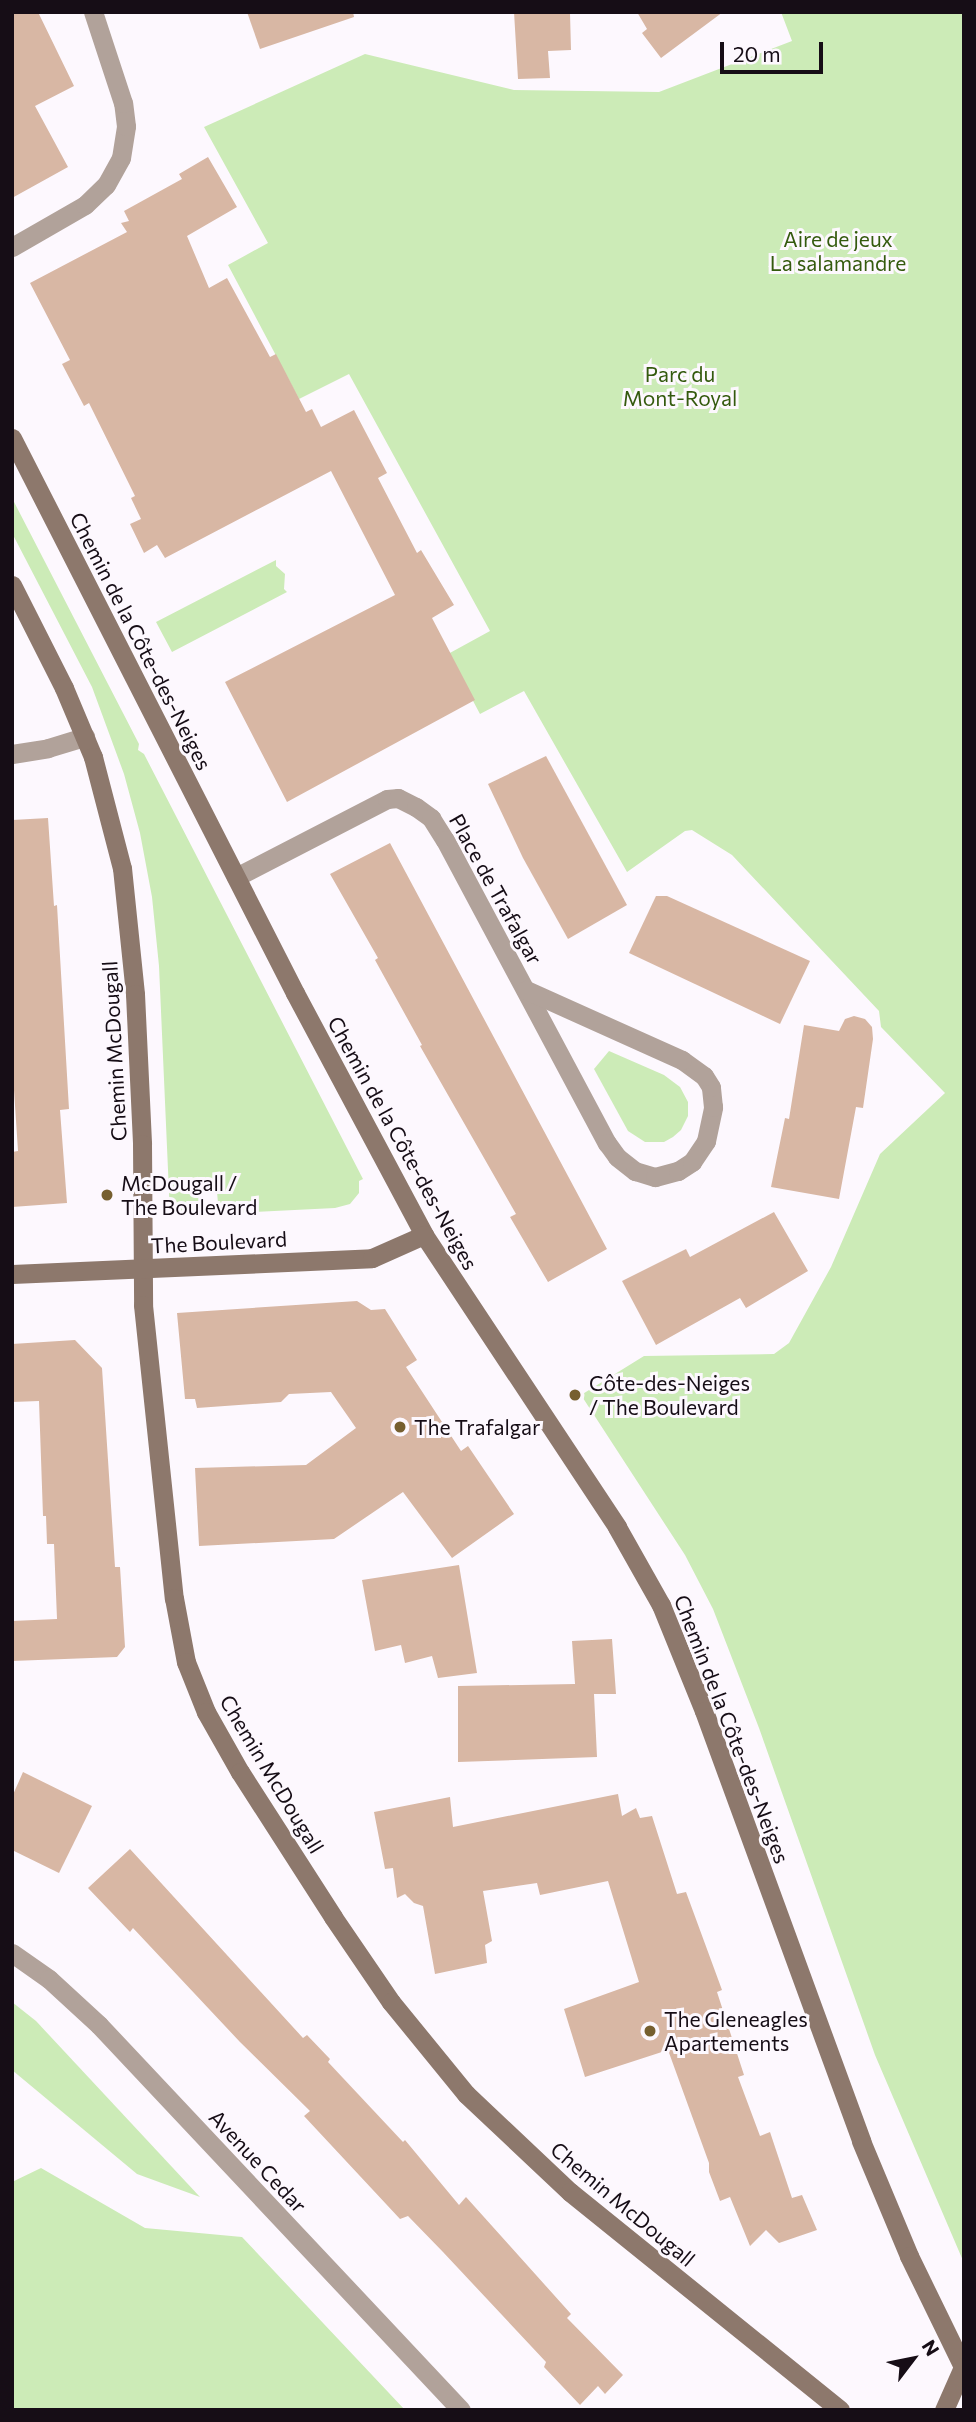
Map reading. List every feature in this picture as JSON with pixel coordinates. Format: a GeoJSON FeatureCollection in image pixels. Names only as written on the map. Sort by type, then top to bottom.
{"type":"FeatureCollection","features":[{"type":"Feature","properties":{"kind":"main road","name":"Chemin de la Côte-des-Neiges"},"geometry":{"type":"LineString","coordinates":[[12,438],[236,877],[424,1235],[617,1527],[661,1605],[704,1711],[830,2061],[877,2182],[963,2368]]}},
{"type":"Feature","properties":{"kind":"main road"},"geometry":{"type":"LineString","coordinates":[[12,585],[40,636],[85,737]]}},
{"type":"Feature","properties":{"kind":"main road","name":"Chemin McDougall"},"geometry":{"type":"LineString","coordinates":[[85,737],[117,843],[131,935],[142,1144],[143,1305],[165,1520],[180,1634],[195,1687],[240,1772],[391,2002],[466,2094],[570,2192],[840,2410]]}},
{"type":"Feature","properties":{"kind":"main road","name":"The Boulevard"},"geometry":{"type":"LineString","coordinates":[[12,1275],[372,1258],[424,1235]]}},
{"type":"Feature","properties":{"kind":"main road"},"geometry":{"type":"LineString","coordinates":[[944,2410],[963,2368]]}},
{"type":"Feature","properties":{"kind":"street"},"geometry":{"type":"LineString","coordinates":[[12,247],[85,205],[106,184],[121,158],[126,127],[124,103],[93,12]]}},
{"type":"Feature","properties":{"kind":"street"},"geometry":{"type":"LineString","coordinates":[[12,754],[48,748],[85,737]]}},
{"type":"Feature","properties":{"kind":"street","name":"Place de Trafalgar"},"geometry":{"type":"LineString","coordinates":[[236,877],[387,799],[398,798],[424,812],[436,825],[526,990]]}},
{"type":"Feature","properties":{"kind":"street"},"geometry":{"type":"LineString","coordinates":[[526,990],[682,1060],[704,1076],[713,1093],[713,1107],[706,1141],[692,1162],[678,1171],[655,1177],[635,1171],[617,1157],[526,990]]}},
{"type":"Feature","properties":{"kind":"street","name":"Avenue Cedar"},"geometry":{"type":"LineString","coordinates":[[12,1952],[49,1979],[99,2025],[461,2410]]}},
{"type":"Feature","properties":{"kind":"green space","name":"Parc du Mont-Royal"},"geometry":{"type":"Polygon","coordinates":[[[781,12],[964,12],[964,2263],[875,2055],[759,1728],[713,1609],[685,1555],[581,1395],[644,1356],[774,1354],[789,1343],[831,1267],[880,1154],[945,1093],[881,1027],[879,1011],[732,855],[692,830],[685,831],[627,872],[524,691],[480,714],[448,654],[490,631],[349,374],[299,399],[228,265],[268,243],[204,127],[365,54],[514,90],[659,92],[792,41],[781,12]]]}},
{"type":"Feature","properties":{"kind":"green space"},"geometry":{"type":"Polygon","coordinates":[[[12,498],[139,744],[138,750],[144,754],[363,1179],[359,1181],[359,1193],[350,1204],[335,1208],[212,1214],[211,1204],[218,1203],[217,1192],[199,1193],[199,1214],[170,1215],[159,966],[152,897],[140,833],[124,774],[92,687],[12,533],[12,498]]]}},
{"type":"Feature","properties":{"kind":"green space"},"geometry":{"type":"Polygon","coordinates":[[[276,560],[276,566],[285,574],[284,589],[287,592],[172,652],[156,622],[276,560]]]}},
{"type":"Feature","properties":{"kind":"green space"},"geometry":{"type":"Polygon","coordinates":[[[609,1051],[664,1075],[680,1087],[688,1102],[688,1116],[681,1130],[673,1137],[664,1142],[645,1142],[628,1131],[594,1069],[609,1051]]]}},
{"type":"Feature","properties":{"kind":"green space"},"geometry":{"type":"Polygon","coordinates":[[[12,2002],[36,2021],[200,2197],[137,2174],[12,2070],[12,2002]]]}},
{"type":"Feature","properties":{"kind":"green space"},"geometry":{"type":"Polygon","coordinates":[[[41,2168],[145,2228],[242,2237],[405,2410],[12,2410],[12,2182],[41,2168]]]}},
{"type":"Feature","properties":{"kind":"building"},"geometry":{"type":"Polygon","coordinates":[[[12,12],[38,12],[74,86],[35,106],[68,167],[12,198],[12,12]]]}},
{"type":"Feature","properties":{"kind":"building"},"geometry":{"type":"Polygon","coordinates":[[[247,12],[353,12],[354,17],[260,49],[247,12]]]}},
{"type":"Feature","properties":{"kind":"building"},"geometry":{"type":"Polygon","coordinates":[[[514,12],[570,13],[571,50],[548,51],[550,78],[518,79],[514,12]]]}},
{"type":"Feature","properties":{"kind":"building"},"geometry":{"type":"Polygon","coordinates":[[[637,12],[723,12],[661,58],[642,33],[647,29],[637,12]]]}},
{"type":"Feature","properties":{"kind":"building"},"geometry":{"type":"Polygon","coordinates":[[[208,157],[237,207],[187,236],[209,288],[227,278],[270,357],[276,354],[306,412],[312,409],[321,427],[354,410],[387,473],[378,478],[417,553],[421,550],[454,605],[432,618],[475,700],[287,802],[225,682],[395,595],[331,471],[165,558],[157,545],[144,553],[130,524],[141,519],[131,498],[135,496],[89,403],[84,406],[62,364],[70,360],[30,283],[127,232],[121,223],[129,221],[124,211],[182,179],[179,174],[208,157]]]}},
{"type":"Feature","properties":{"kind":"building"},"geometry":{"type":"Polygon","coordinates":[[[546,756],[627,905],[568,939],[523,858],[488,784],[546,756]]]}},
{"type":"Feature","properties":{"kind":"building"},"geometry":{"type":"Polygon","coordinates":[[[48,818],[54,906],[57,905],[69,1109],[60,1110],[67,1203],[12,1207],[12,1152],[18,1151],[12,1060],[12,820],[48,818]]]}},
{"type":"Feature","properties":{"kind":"building"},"geometry":{"type":"Polygon","coordinates":[[[390,843],[607,1249],[548,1282],[510,1217],[516,1214],[420,1046],[422,1045],[375,960],[378,958],[330,874],[390,843]]]}},
{"type":"Feature","properties":{"kind":"building"},"geometry":{"type":"Polygon","coordinates":[[[656,896],[667,896],[810,961],[780,1024],[629,953],[656,896]]]}},
{"type":"Feature","properties":{"kind":"building"},"geometry":{"type":"Polygon","coordinates":[[[854,1016],[865,1019],[872,1027],[873,1039],[863,1108],[856,1107],[839,1199],[771,1187],[785,1118],[789,1119],[804,1025],[839,1031],[845,1019],[854,1016]]]}},
{"type":"Feature","properties":{"kind":"building"},"geometry":{"type":"Polygon","coordinates":[[[774,1212],[808,1271],[746,1308],[740,1298],[656,1345],[622,1281],[686,1249],[690,1257],[774,1212]]]}},
{"type":"Feature","properties":{"kind":"building","name":"The Trafalgar"},"geometry":{"type":"Polygon","coordinates":[[[357,1301],[371,1310],[385,1309],[417,1360],[406,1367],[461,1451],[468,1446],[514,1514],[452,1558],[403,1492],[334,1539],[199,1546],[195,1468],[306,1465],[356,1428],[331,1392],[289,1394],[281,1402],[197,1408],[195,1399],[185,1399],[177,1313],[357,1301]]]}},
{"type":"Feature","properties":{"kind":"building"},"geometry":{"type":"Polygon","coordinates":[[[75,1340],[102,1368],[115,1567],[120,1567],[125,1647],[117,1657],[12,1661],[12,1621],[57,1619],[54,1544],[47,1544],[46,1516],[43,1516],[39,1401],[12,1402],[12,1344],[75,1340]]]}},
{"type":"Feature","properties":{"kind":"building"},"geometry":{"type":"Polygon","coordinates":[[[459,1565],[477,1673],[438,1678],[432,1656],[405,1663],[401,1645],[375,1651],[362,1580],[459,1565]]]}},
{"type":"Feature","properties":{"kind":"building"},"geometry":{"type":"Polygon","coordinates":[[[612,1639],[616,1694],[594,1694],[597,1757],[458,1762],[458,1686],[575,1684],[572,1641],[612,1639]]]}},
{"type":"Feature","properties":{"kind":"building"},"geometry":{"type":"Polygon","coordinates":[[[23,1772],[92,1806],[59,1873],[12,1850],[12,1797],[23,1772]]]}},
{"type":"Feature","properties":{"kind":"building","name":"The Gleneagles Apartements"},"geometry":{"type":"Polygon","coordinates":[[[618,1794],[622,1816],[636,1808],[640,1818],[652,1816],[677,1894],[686,1892],[722,1990],[717,1992],[744,2075],[738,2077],[760,2136],[770,2132],[792,2198],[802,2195],[817,2230],[779,2243],[766,2230],[750,2246],[730,2197],[720,2201],[668,2050],[585,2077],[564,2009],[639,1982],[608,1881],[540,1895],[537,1883],[483,1891],[492,1941],[485,1945],[487,1963],[435,1974],[423,1906],[414,1903],[405,1894],[397,1898],[393,1868],[385,1869],[374,1812],[450,1797],[453,1827],[618,1794]]]}},
{"type":"Feature","properties":{"kind":"building"},"geometry":{"type":"Polygon","coordinates":[[[130,1849],[303,2038],[307,2035],[330,2059],[328,2062],[403,2142],[405,2140],[459,2205],[466,2197],[571,2314],[567,2318],[623,2375],[605,2394],[598,2386],[580,2405],[544,2367],[546,2362],[443,2252],[408,2216],[400,2219],[304,2116],[310,2111],[240,2042],[133,1928],[130,1932],[88,1888],[130,1849]]]}},
{"type":"Feature","properties":{"kind":"place","name":"McDougall / The Boulevard"},"geometry":{"type":"Point","coordinates":[107,1195]}},
{"type":"Feature","properties":{"kind":"place","name":"Côte-des-Neiges / The Boulevard"},"geometry":{"type":"Point","coordinates":[575,1395]}},
{"type":"Feature","properties":{"kind":"place","name":"The Trafalgar"},"geometry":{"type":"Point","coordinates":[400,1427]}},
{"type":"Feature","properties":{"kind":"place","name":"The Gleneagles Apartements"},"geometry":{"type":"Point","coordinates":[650,2031]}},
{"type":"Feature","properties":{"kind":"park label","name":"Aire de jeux La salamandre"},"geometry":{"type":"Point","coordinates":[838,251]}}]}
